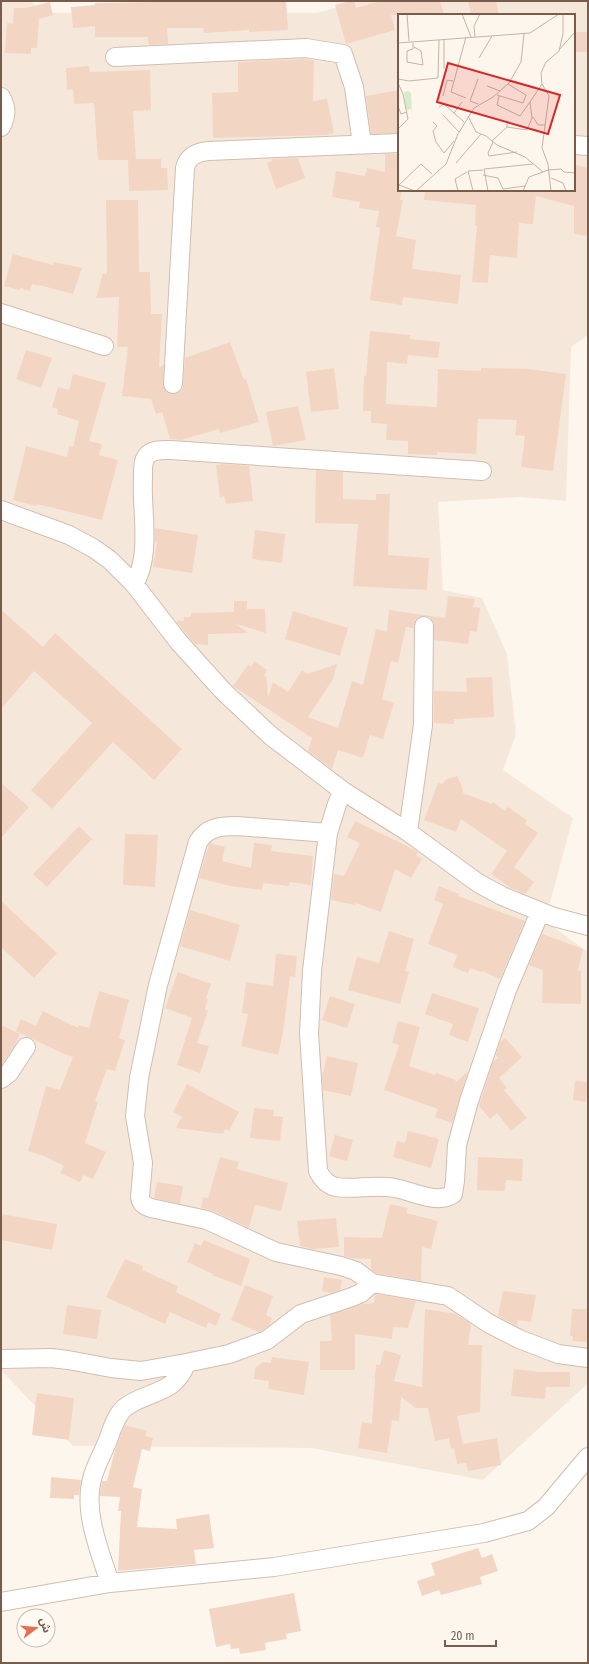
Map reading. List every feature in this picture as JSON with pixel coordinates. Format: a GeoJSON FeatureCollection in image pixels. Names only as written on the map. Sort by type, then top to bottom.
{"type":"FeatureCollection","features":[{"type":"Feature","properties":{"kind":"street"},"geometry":{"type":"LineString","coordinates":[[115,57],[306,48],[343,54],[354,87],[362,144]]}},
{"type":"Feature","properties":{"kind":"street"},"geometry":{"type":"LineString","coordinates":[[1,97],[7,112],[1,127]]}},
{"type":"Feature","properties":{"kind":"street"},"geometry":{"type":"LineString","coordinates":[[173,384],[185,168],[190,156],[208,151],[398,143]]}},
{"type":"Feature","properties":{"kind":"street"},"geometry":{"type":"LineString","coordinates":[[575,145],[588,146]]}},
{"type":"Feature","properties":{"kind":"street"},"geometry":{"type":"LineString","coordinates":[[1,313],[104,346]]}},
{"type":"Feature","properties":{"kind":"street"},"geometry":{"type":"LineString","coordinates":[[134,584],[139,576],[144,559],[142,492],[143,463],[146,456],[152,452],[159,450],[171,450],[482,471]]}},
{"type":"Feature","properties":{"kind":"street"},"geometry":{"type":"LineString","coordinates":[[1,510],[69,535],[94,548],[110,560],[134,584],[178,641],[223,691],[271,736],[343,791],[408,832],[478,883],[502,896],[540,912],[588,926]]}},
{"type":"Feature","properties":{"kind":"street"},"geometry":{"type":"LineString","coordinates":[[408,832],[423,725],[424,626]]}},
{"type":"Feature","properties":{"kind":"street"},"geometry":{"type":"LineString","coordinates":[[343,791],[337,804],[328,833],[313,947],[309,1034],[318,1171],[322,1179],[330,1184],[341,1187],[381,1186],[434,1198],[448,1197],[452,1194],[456,1181],[457,1144],[469,1101],[507,990],[540,912]]}},
{"type":"Feature","properties":{"kind":"street"},"geometry":{"type":"LineString","coordinates":[[328,833],[222,826],[207,832],[198,842],[158,985],[139,1078],[135,1116],[143,1163],[140,1202],[151,1208],[208,1220],[276,1252],[341,1266],[356,1271],[372,1283],[448,1296],[488,1323],[519,1339],[558,1354],[588,1358]]}},
{"type":"Feature","properties":{"kind":"street"},"geometry":{"type":"LineString","coordinates":[[1,1079],[9,1072],[26,1046]]}},
{"type":"Feature","properties":{"kind":"street"},"geometry":{"type":"LineString","coordinates":[[1,1359],[51,1358],[111,1368],[141,1371],[186,1363],[229,1354],[268,1340],[302,1314],[352,1297],[361,1293],[372,1283]]}},
{"type":"Feature","properties":{"kind":"street"},"geometry":{"type":"LineString","coordinates":[[110,1583],[95,1537],[89,1499],[92,1479],[121,1410],[133,1402],[164,1390],[176,1381],[183,1373],[186,1363]]}},
{"type":"Feature","properties":{"kind":"street"},"geometry":{"type":"LineString","coordinates":[[1,1602],[110,1583],[274,1567],[484,1532],[528,1521],[546,1507],[588,1457]]}},
{"type":"Feature","properties":{"kind":"shaded area"},"geometry":{"type":"Polygon","coordinates":[[[1,1],[32,1],[40,13],[317,13],[358,1],[588,1],[588,335],[571,347],[566,501],[519,497],[438,502],[443,590],[482,598],[507,654],[516,734],[503,770],[573,818],[545,921],[588,952],[588,1383],[483,1480],[311,1448],[73,1446],[1,1370],[1,1]]]}},
{"type":"Feature","properties":{"kind":"building"},"geometry":{"type":"Polygon","coordinates":[[[155,1],[286,1],[288,30],[249,32],[249,30],[204,33],[203,28],[167,28],[168,44],[149,45],[148,37],[95,37],[95,26],[73,28],[71,7],[95,5],[95,3],[155,1]]]}},
{"type":"Feature","properties":{"kind":"building"},"geometry":{"type":"Polygon","coordinates":[[[354,1],[356,8],[381,1],[440,1],[444,14],[391,15],[395,30],[346,44],[335,5],[354,1]]]}},
{"type":"Feature","properties":{"kind":"building"},"geometry":{"type":"Polygon","coordinates":[[[468,1],[496,1],[499,14],[471,14],[468,1]]]}},
{"type":"Feature","properties":{"kind":"building"},"geometry":{"type":"Polygon","coordinates":[[[50,2],[53,15],[39,19],[37,48],[31,48],[31,54],[5,53],[7,23],[13,24],[14,8],[26,8],[50,2]]]}},
{"type":"Feature","properties":{"kind":"building"},"geometry":{"type":"Polygon","coordinates":[[[575,32],[588,32],[588,52],[575,52],[575,32]]]}},
{"type":"Feature","properties":{"kind":"building"},"geometry":{"type":"Polygon","coordinates":[[[305,59],[314,60],[313,101],[327,99],[334,133],[326,135],[213,138],[212,93],[238,92],[238,62],[305,59]]]}},
{"type":"Feature","properties":{"kind":"building"},"geometry":{"type":"Polygon","coordinates":[[[89,66],[90,72],[150,70],[151,110],[133,111],[136,159],[161,159],[161,168],[167,168],[168,190],[129,191],[128,160],[98,160],[94,103],[74,104],[73,89],[67,90],[66,68],[89,66]]]}},
{"type":"Feature","properties":{"kind":"building"},"geometry":{"type":"Polygon","coordinates":[[[398,90],[398,133],[371,134],[366,96],[398,90]]]}},
{"type":"Feature","properties":{"kind":"building"},"geometry":{"type":"Polygon","coordinates":[[[385,154],[398,154],[398,191],[402,191],[400,200],[403,200],[396,236],[416,240],[412,269],[461,275],[458,304],[403,297],[402,305],[370,300],[380,228],[376,227],[379,211],[359,208],[360,202],[332,197],[336,171],[365,176],[367,168],[385,172],[385,154]]]}},
{"type":"Feature","properties":{"kind":"building"},"geometry":{"type":"Polygon","coordinates":[[[298,158],[305,178],[276,189],[267,163],[272,161],[272,159],[298,158]]]}},
{"type":"Feature","properties":{"kind":"building"},"geometry":{"type":"Polygon","coordinates":[[[575,164],[588,168],[588,236],[574,234],[574,206],[536,196],[533,224],[519,223],[517,258],[490,255],[488,283],[472,282],[477,226],[475,226],[476,205],[424,200],[425,191],[575,191],[575,164]]]}},
{"type":"Feature","properties":{"kind":"building"},"geometry":{"type":"Polygon","coordinates":[[[106,200],[138,200],[139,272],[150,272],[151,314],[162,314],[159,367],[164,365],[164,389],[168,393],[172,394],[177,394],[182,390],[185,358],[230,342],[244,380],[246,379],[259,422],[220,433],[219,429],[181,440],[170,439],[162,412],[156,414],[151,399],[122,396],[128,347],[117,347],[119,297],[96,298],[103,273],[107,274],[106,200]]]}},
{"type":"Feature","properties":{"kind":"building"},"geometry":{"type":"Polygon","coordinates":[[[13,254],[53,265],[54,262],[82,268],[73,294],[32,284],[30,291],[4,286],[13,254]]]}},
{"type":"Feature","properties":{"kind":"building"},"geometry":{"type":"Polygon","coordinates":[[[370,331],[410,335],[410,339],[440,342],[438,358],[408,355],[407,364],[387,362],[386,404],[437,407],[438,369],[481,371],[481,368],[529,369],[566,374],[553,471],[521,467],[525,436],[515,435],[517,420],[478,419],[476,454],[437,452],[437,455],[408,454],[408,441],[386,440],[387,424],[371,423],[371,411],[363,411],[364,376],[366,376],[370,331]]]}},
{"type":"Feature","properties":{"kind":"building"},"geometry":{"type":"Polygon","coordinates":[[[26,350],[52,358],[41,388],[16,379],[26,350]]]}},
{"type":"Feature","properties":{"kind":"building"},"geometry":{"type":"Polygon","coordinates":[[[334,368],[339,409],[311,412],[306,372],[334,368]]]}},
{"type":"Feature","properties":{"kind":"building"},"geometry":{"type":"Polygon","coordinates":[[[73,374],[106,383],[89,441],[102,444],[99,455],[118,460],[102,520],[37,504],[36,506],[13,500],[26,446],[67,457],[69,446],[73,447],[79,421],[57,414],[58,409],[52,407],[58,387],[69,390],[73,374]]]}},
{"type":"Feature","properties":{"kind":"building"},"geometry":{"type":"Polygon","coordinates":[[[298,406],[306,440],[273,446],[266,412],[298,406]]]}},
{"type":"Feature","properties":{"kind":"building"},"geometry":{"type":"Polygon","coordinates":[[[226,464],[249,466],[253,501],[226,504],[224,496],[220,497],[216,465],[226,464]]]}},
{"type":"Feature","properties":{"kind":"building"},"geometry":{"type":"Polygon","coordinates":[[[316,470],[343,472],[343,499],[376,500],[376,494],[390,494],[388,555],[429,558],[427,590],[353,586],[358,524],[315,523],[316,470]]]}},
{"type":"Feature","properties":{"kind":"building"},"geometry":{"type":"Polygon","coordinates":[[[155,528],[198,535],[192,573],[153,567],[157,542],[155,541],[155,528]]]}},
{"type":"Feature","properties":{"kind":"building"},"geometry":{"type":"Polygon","coordinates":[[[255,530],[285,534],[282,563],[252,559],[255,530]]]}},
{"type":"Feature","properties":{"kind":"building"},"geometry":{"type":"Polygon","coordinates":[[[448,596],[475,599],[473,607],[480,608],[477,632],[470,631],[468,644],[434,640],[433,621],[430,617],[419,617],[415,620],[413,628],[406,627],[398,663],[391,661],[382,699],[394,703],[383,739],[370,735],[363,758],[338,750],[332,769],[308,751],[312,738],[233,686],[248,665],[251,667],[254,661],[267,670],[264,676],[267,678],[268,698],[273,682],[288,692],[302,670],[307,674],[337,664],[333,679],[308,717],[338,728],[352,681],[363,685],[376,629],[387,632],[389,610],[445,618],[448,596]]]}},
{"type":"Feature","properties":{"kind":"building"},"geometry":{"type":"Polygon","coordinates":[[[234,601],[247,601],[247,609],[265,609],[266,633],[236,624],[248,633],[208,634],[208,645],[195,644],[177,623],[177,621],[184,621],[184,617],[191,617],[191,613],[234,612],[234,601]]]}},
{"type":"Feature","properties":{"kind":"building"},"geometry":{"type":"Polygon","coordinates":[[[1,610],[43,647],[55,633],[182,749],[154,780],[113,742],[52,809],[31,790],[92,723],[34,671],[1,709],[1,610]]]}},
{"type":"Feature","properties":{"kind":"building"},"geometry":{"type":"Polygon","coordinates":[[[293,611],[348,628],[340,656],[285,639],[293,611]]]}},
{"type":"Feature","properties":{"kind":"building"},"geometry":{"type":"Polygon","coordinates":[[[492,677],[494,717],[454,719],[454,724],[434,723],[434,691],[467,692],[466,678],[492,677]]]}},
{"type":"Feature","properties":{"kind":"building"},"geometry":{"type":"Polygon","coordinates":[[[457,776],[462,786],[463,793],[492,804],[493,802],[505,811],[508,807],[527,820],[525,824],[538,833],[514,867],[534,882],[525,894],[511,888],[491,874],[507,851],[461,819],[456,832],[424,820],[438,783],[442,784],[447,779],[457,776]]]}},
{"type":"Feature","properties":{"kind":"building"},"geometry":{"type":"Polygon","coordinates":[[[1,783],[29,807],[1,838],[1,783]]]}},
{"type":"Feature","properties":{"kind":"building"},"geometry":{"type":"Polygon","coordinates":[[[355,821],[418,852],[416,855],[422,859],[411,878],[395,869],[381,912],[356,903],[355,905],[331,900],[334,874],[344,876],[360,843],[347,837],[355,821]]]}},
{"type":"Feature","properties":{"kind":"building"},"geometry":{"type":"Polygon","coordinates":[[[79,826],[92,839],[47,887],[33,874],[79,826]]]}},
{"type":"Feature","properties":{"kind":"building"},"geometry":{"type":"Polygon","coordinates":[[[125,834],[158,835],[155,887],[123,885],[125,834]]]}},
{"type":"Feature","properties":{"kind":"building"},"geometry":{"type":"Polygon","coordinates":[[[210,843],[225,847],[222,861],[251,868],[254,843],[272,845],[271,851],[313,856],[311,885],[290,882],[289,886],[263,883],[262,890],[230,886],[199,878],[210,843]]]}},
{"type":"Feature","properties":{"kind":"building"},"geometry":{"type":"Polygon","coordinates":[[[439,886],[459,894],[458,896],[525,921],[500,979],[482,971],[481,972],[470,968],[468,973],[453,967],[457,955],[428,944],[443,904],[434,900],[439,886]]]}},
{"type":"Feature","properties":{"kind":"building"},"geometry":{"type":"Polygon","coordinates":[[[1,901],[57,953],[34,978],[1,947],[1,901]]]}},
{"type":"Feature","properties":{"kind":"building"},"geometry":{"type":"Polygon","coordinates":[[[190,910],[240,925],[230,961],[180,946],[190,910]]]}},
{"type":"Feature","properties":{"kind":"building"},"geometry":{"type":"Polygon","coordinates":[[[389,931],[414,939],[405,971],[409,972],[400,1004],[348,990],[357,957],[379,963],[389,931]]]}},
{"type":"Feature","properties":{"kind":"building"},"geometry":{"type":"Polygon","coordinates":[[[542,934],[583,949],[578,971],[581,971],[581,1004],[542,1003],[543,970],[529,965],[542,934]]]}},
{"type":"Feature","properties":{"kind":"building"},"geometry":{"type":"Polygon","coordinates":[[[276,954],[297,956],[295,977],[290,976],[283,1033],[278,1055],[241,1046],[248,1014],[242,1013],[246,982],[273,986],[276,954]]]}},
{"type":"Feature","properties":{"kind":"building"},"geometry":{"type":"Polygon","coordinates":[[[178,972],[211,984],[206,998],[208,999],[205,1009],[208,1011],[197,1043],[209,1046],[200,1073],[177,1065],[192,1018],[165,1008],[178,972]]]}},
{"type":"Feature","properties":{"kind":"building"},"geometry":{"type":"Polygon","coordinates":[[[99,991],[129,1000],[119,1038],[125,1040],[115,1071],[107,1069],[95,1101],[98,1102],[85,1143],[106,1152],[93,1179],[83,1175],[80,1182],[60,1173],[64,1166],[44,1156],[28,1151],[46,1086],[60,1090],[73,1057],[16,1031],[21,1019],[36,1026],[43,1011],[78,1028],[79,1025],[89,1028],[99,991]]]}},
{"type":"Feature","properties":{"kind":"building"},"geometry":{"type":"Polygon","coordinates":[[[432,993],[479,1008],[468,1042],[449,1035],[453,1024],[425,1014],[432,993]]]}},
{"type":"Feature","properties":{"kind":"building"},"geometry":{"type":"Polygon","coordinates":[[[330,996],[355,1004],[347,1028],[322,1020],[330,996]]]}},
{"type":"Feature","properties":{"kind":"building"},"geometry":{"type":"Polygon","coordinates":[[[398,1021],[420,1027],[409,1066],[435,1075],[436,1073],[456,1080],[455,1083],[468,1071],[452,1123],[435,1117],[438,1109],[384,1090],[399,1045],[392,1043],[398,1021]]]}},
{"type":"Feature","properties":{"kind":"building"},"geometry":{"type":"Polygon","coordinates":[[[1,1025],[20,1034],[15,1045],[1,1066],[1,1025]]]}},
{"type":"Feature","properties":{"kind":"building"},"geometry":{"type":"Polygon","coordinates":[[[505,1038],[522,1057],[499,1078],[507,1088],[504,1090],[527,1118],[511,1131],[497,1113],[490,1119],[479,1106],[493,1062],[498,1058],[496,1055],[500,1042],[505,1038]]]}},
{"type":"Feature","properties":{"kind":"building"},"geometry":{"type":"Polygon","coordinates":[[[327,1056],[358,1063],[351,1096],[323,1090],[322,1077],[327,1056]]]}},
{"type":"Feature","properties":{"kind":"building"},"geometry":{"type":"Polygon","coordinates":[[[575,1081],[588,1082],[586,1102],[573,1100],[575,1081]]]}},
{"type":"Feature","properties":{"kind":"building"},"geometry":{"type":"Polygon","coordinates":[[[187,1084],[239,1112],[229,1131],[225,1129],[223,1134],[176,1128],[182,1117],[173,1112],[187,1084]]]}},
{"type":"Feature","properties":{"kind":"building"},"geometry":{"type":"Polygon","coordinates":[[[254,1108],[274,1110],[273,1116],[283,1117],[280,1141],[250,1138],[254,1108]]]}},
{"type":"Feature","properties":{"kind":"building"},"geometry":{"type":"Polygon","coordinates":[[[408,1131],[439,1139],[431,1168],[393,1157],[397,1141],[405,1143],[408,1131]]]}},
{"type":"Feature","properties":{"kind":"building"},"geometry":{"type":"Polygon","coordinates":[[[335,1135],[353,1140],[347,1161],[329,1156],[335,1135]]]}},
{"type":"Feature","properties":{"kind":"building"},"geometry":{"type":"Polygon","coordinates":[[[220,1157],[239,1162],[237,1169],[288,1183],[281,1211],[255,1205],[249,1228],[211,1210],[201,1208],[203,1197],[208,1198],[220,1157]]]}},
{"type":"Feature","properties":{"kind":"building"},"geometry":{"type":"Polygon","coordinates":[[[478,1157],[523,1159],[522,1181],[506,1180],[505,1191],[477,1190],[478,1157]]]}},
{"type":"Feature","properties":{"kind":"building"},"geometry":{"type":"Polygon","coordinates":[[[157,1182],[183,1186],[180,1204],[154,1198],[157,1182]]]}},
{"type":"Feature","properties":{"kind":"building"},"geometry":{"type":"Polygon","coordinates":[[[390,1204],[408,1208],[406,1213],[438,1221],[431,1249],[422,1247],[421,1281],[376,1273],[371,1269],[371,1259],[344,1256],[344,1237],[382,1238],[390,1204]]]}},
{"type":"Feature","properties":{"kind":"building"},"geometry":{"type":"Polygon","coordinates":[[[1,1214],[57,1224],[52,1250],[1,1240],[1,1214]]]}},
{"type":"Feature","properties":{"kind":"building"},"geometry":{"type":"Polygon","coordinates":[[[336,1218],[339,1247],[313,1249],[300,1246],[297,1221],[336,1218]]]}},
{"type":"Feature","properties":{"kind":"building"},"geometry":{"type":"Polygon","coordinates":[[[204,1240],[250,1259],[241,1286],[212,1275],[213,1274],[187,1262],[195,1243],[201,1246],[204,1240]]]}},
{"type":"Feature","properties":{"kind":"building"},"geometry":{"type":"Polygon","coordinates":[[[125,1259],[143,1266],[142,1270],[178,1286],[176,1292],[221,1314],[216,1326],[208,1322],[206,1328],[170,1312],[165,1324],[106,1297],[125,1259]]]}},
{"type":"Feature","properties":{"kind":"building"},"geometry":{"type":"Polygon","coordinates":[[[324,1277],[342,1280],[340,1290],[331,1293],[322,1291],[324,1277]]]}},
{"type":"Feature","properties":{"kind":"building"},"geometry":{"type":"Polygon","coordinates":[[[245,1285],[273,1296],[266,1315],[272,1318],[269,1326],[259,1332],[231,1320],[245,1285]]]}},
{"type":"Feature","properties":{"kind":"building"},"geometry":{"type":"Polygon","coordinates":[[[503,1291],[536,1295],[531,1322],[518,1320],[517,1326],[498,1316],[503,1291]]]}},
{"type":"Feature","properties":{"kind":"building"},"geometry":{"type":"Polygon","coordinates":[[[375,1294],[416,1301],[408,1328],[393,1327],[392,1339],[355,1334],[355,1370],[320,1370],[320,1341],[332,1341],[330,1315],[363,1304],[374,1303],[375,1294]]]}},
{"type":"Feature","properties":{"kind":"building"},"geometry":{"type":"Polygon","coordinates":[[[67,1305],[101,1310],[97,1339],[63,1334],[67,1305]]]}},
{"type":"Feature","properties":{"kind":"building"},"geometry":{"type":"Polygon","coordinates":[[[425,1309],[456,1314],[471,1324],[468,1345],[482,1345],[480,1412],[457,1416],[463,1444],[497,1438],[501,1465],[468,1471],[466,1463],[457,1464],[454,1448],[451,1449],[449,1438],[435,1441],[428,1408],[416,1408],[401,1397],[399,1421],[392,1420],[387,1453],[358,1448],[362,1422],[372,1424],[375,1378],[371,1376],[375,1377],[376,1365],[380,1365],[384,1350],[401,1355],[394,1381],[422,1387],[425,1309]]]}},
{"type":"Feature","properties":{"kind":"building"},"geometry":{"type":"Polygon","coordinates":[[[572,1309],[588,1309],[588,1342],[572,1341],[573,1336],[570,1336],[572,1309]]]}},
{"type":"Feature","properties":{"kind":"building"},"geometry":{"type":"Polygon","coordinates":[[[272,1357],[309,1362],[304,1395],[268,1389],[269,1381],[254,1379],[255,1368],[263,1362],[271,1363],[272,1357]]]}},
{"type":"Feature","properties":{"kind":"building"},"geometry":{"type":"Polygon","coordinates":[[[514,1369],[540,1372],[570,1372],[570,1387],[546,1387],[545,1399],[511,1396],[514,1369]]]}},
{"type":"Feature","properties":{"kind":"building"},"geometry":{"type":"Polygon","coordinates":[[[37,1393],[74,1398],[69,1440],[32,1435],[37,1393]]]}},
{"type":"Feature","properties":{"kind":"building"},"geometry":{"type":"Polygon","coordinates":[[[125,1425],[147,1431],[145,1436],[153,1438],[150,1451],[142,1449],[133,1487],[142,1489],[137,1527],[177,1529],[176,1519],[209,1514],[214,1548],[194,1550],[196,1564],[118,1571],[121,1511],[118,1511],[120,1497],[100,1496],[100,1493],[102,1481],[107,1481],[115,1450],[125,1425]]]}},
{"type":"Feature","properties":{"kind":"building"},"geometry":{"type":"Polygon","coordinates":[[[51,1477],[81,1480],[79,1495],[74,1495],[74,1499],[50,1498],[51,1477]]]}},
{"type":"Feature","properties":{"kind":"building"},"geometry":{"type":"Polygon","coordinates":[[[478,1548],[482,1558],[492,1554],[498,1571],[480,1577],[482,1584],[441,1595],[439,1590],[422,1596],[417,1581],[435,1575],[431,1563],[478,1548]]]}},
{"type":"Feature","properties":{"kind":"building"},"geometry":{"type":"Polygon","coordinates":[[[294,1593],[301,1631],[286,1634],[287,1639],[265,1643],[266,1650],[240,1654],[239,1648],[231,1649],[230,1644],[216,1647],[209,1609],[294,1593]]]}}]}
